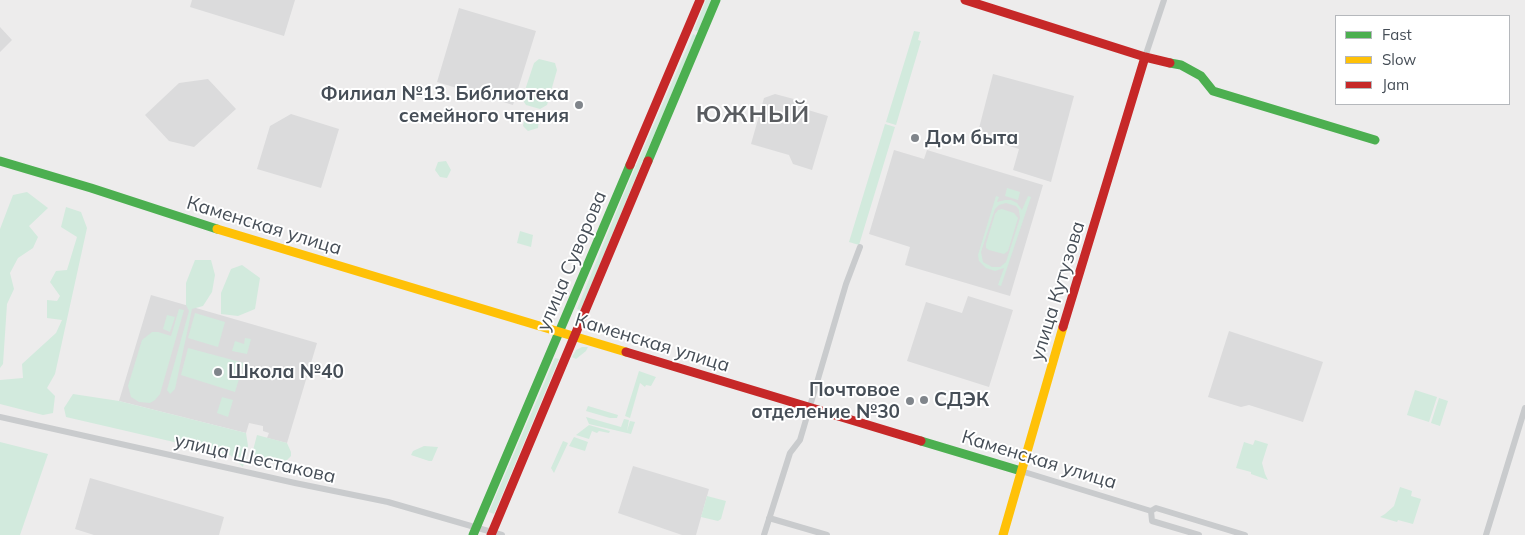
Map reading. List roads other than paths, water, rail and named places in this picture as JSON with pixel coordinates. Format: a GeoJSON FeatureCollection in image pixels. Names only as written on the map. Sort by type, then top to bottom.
{"type":"FeatureCollection","features":[{"type":"Feature","properties":{"kind":"street","name":"улица Суворова"},"geometry":{"type":"LineString","coordinates":[[475,531],[700,0]]}},
{"type":"Feature","properties":{"kind":"street","name":"улица Суворова"},"geometry":{"type":"LineString","coordinates":[[491,534],[716,0]]}},
{"type":"Feature","properties":{"kind":"street"},"geometry":{"type":"LineString","coordinates":[[965,0],[1146,57],[1165,61],[1193,71],[1201,76],[1214,91],[1219,93],[1375,140]]}},
{"type":"Feature","properties":{"kind":"street"},"geometry":{"type":"LineString","coordinates":[[1146,57],[1164,0]]}},
{"type":"Feature","properties":{"kind":"street","name":"улица Кутузова"},"geometry":{"type":"LineString","coordinates":[[1003,535],[1146,57]]}},
{"type":"Feature","properties":{"kind":"street","name":"Каменская улица"},"geometry":{"type":"LineString","coordinates":[[0,161],[91,188],[187,220],[811,408],[1151,510],[1156,508],[1245,535]]}},
{"type":"Feature","properties":{"kind":"street"},"geometry":{"type":"LineString","coordinates":[[764,535],[790,453],[800,440],[811,408],[846,284],[860,247]]}},
{"type":"Feature","properties":{"kind":"street"},"geometry":{"type":"LineString","coordinates":[[1486,535],[1525,408]]}},
{"type":"Feature","properties":{"kind":"street","name":"улица Шестакова"},"geometry":{"type":"LineString","coordinates":[[0,417],[388,502],[475,531],[502,535]]}},
{"type":"Feature","properties":{"kind":"street","name":"Каменская улица"},"geometry":{"type":"LineString","coordinates":[[1151,510],[1152,521],[1199,535]]}},
{"type":"Feature","properties":{"kind":"street"},"geometry":{"type":"LineString","coordinates":[[769,518],[827,535]]}},
{"type":"Feature","properties":{"kind":"place","name":"Филиал №13. Библиотека семейного чтения"},"geometry":{"type":"Point","coordinates":[579,105]}},
{"type":"Feature","properties":{"kind":"place","name":"Дом быта"},"geometry":{"type":"Point","coordinates":[915,138]}},
{"type":"Feature","properties":{"kind":"place","name":"Школа №40"},"geometry":{"type":"Point","coordinates":[218,372]}},
{"type":"Feature","properties":{"kind":"place","name":"СДЭК"},"geometry":{"type":"Point","coordinates":[924,400]}},
{"type":"Feature","properties":{"kind":"place","name":"Почтовое отделение №30"},"geometry":{"type":"Point","coordinates":[910,401]}},
{"type":"Feature","properties":{"kind":"district","name":"ЮЖНЫЙ"},"geometry":{"type":"Point","coordinates":[753,115]}}]}
